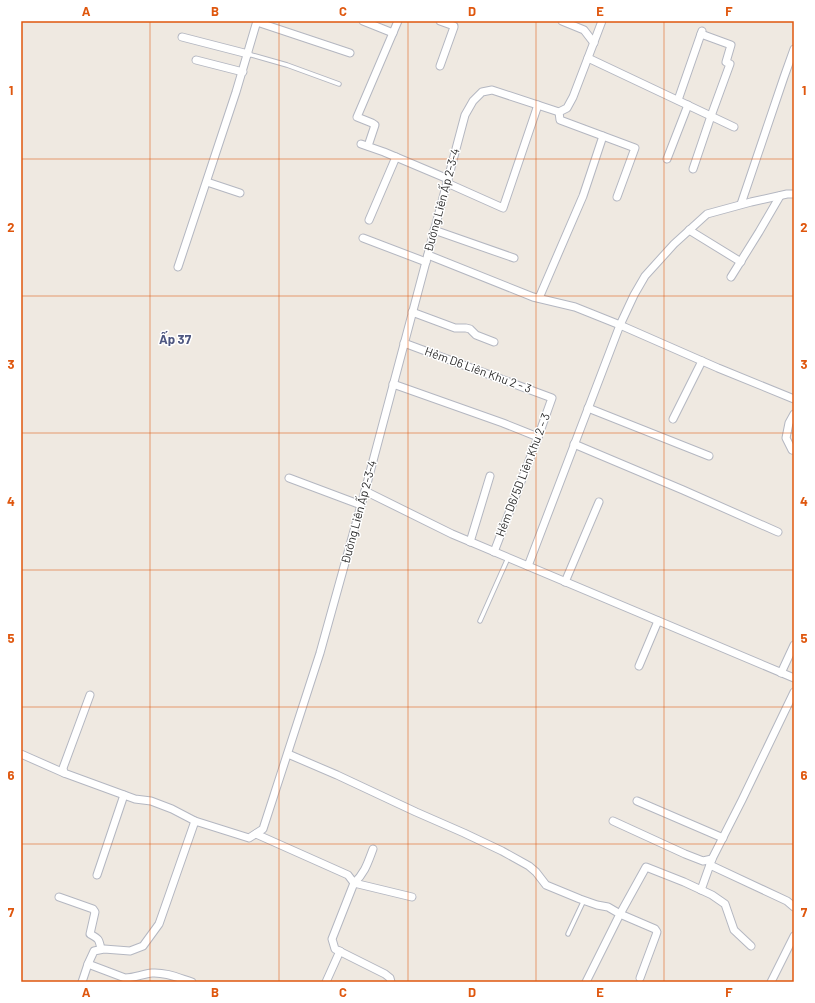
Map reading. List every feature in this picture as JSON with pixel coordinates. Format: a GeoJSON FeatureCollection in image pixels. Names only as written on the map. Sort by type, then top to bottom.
{"type":"FeatureCollection","features":[{"type":"Feature","properties":{"kind":"street"},"geometry":{"type":"LineString","coordinates":[[178,267],[248,54],[256,21],[350,53]]}},
{"type":"Feature","properties":{"kind":"street"},"geometry":{"type":"LineString","coordinates":[[363,21],[393,33]]}},
{"type":"Feature","properties":{"kind":"street"},"geometry":{"type":"LineString","coordinates":[[398,21],[357,117],[375,125],[365,145],[396,157],[503,208],[538,105]]}},
{"type":"Feature","properties":{"kind":"street"},"geometry":{"type":"LineString","coordinates":[[440,21],[454,27],[440,66]]}},
{"type":"Feature","properties":{"kind":"street"},"geometry":{"type":"LineString","coordinates":[[562,21],[584,30],[594,43]]}},
{"type":"Feature","properties":{"kind":"street"},"geometry":{"type":"LineString","coordinates":[[602,21],[573,97],[567,108],[559,112],[560,120],[638,149],[617,197]]}},
{"type":"Feature","properties":{"kind":"street"},"geometry":{"type":"LineString","coordinates":[[678,100],[702,32],[731,45],[726,62],[730,64],[710,116],[693,169]]}},
{"type":"Feature","properties":{"kind":"street"},"geometry":{"type":"LineString","coordinates":[[182,37],[248,54]]}},
{"type":"Feature","properties":{"kind":"street"},"geometry":{"type":"LineString","coordinates":[[741,204],[794,49]]}},
{"type":"Feature","properties":{"kind":"street"},"geometry":{"type":"LineString","coordinates":[[588,58],[734,127]]}},
{"type":"Feature","properties":{"kind":"street"},"geometry":{"type":"LineString","coordinates":[[196,60],[242,72]]}},
{"type":"Feature","properties":{"kind":"street","name":"Đường Liên Ấp 2-3-4"},"geometry":{"type":"LineString","coordinates":[[256,834],[263,829],[320,653],[365,491],[465,115],[473,101],[482,92],[492,90],[559,112]]}},
{"type":"Feature","properties":{"kind":"street"},"geometry":{"type":"LineString","coordinates":[[667,159],[688,105]]}},
{"type":"Feature","properties":{"kind":"street"},"geometry":{"type":"LineString","coordinates":[[539,298],[583,196],[603,136]]}},
{"type":"Feature","properties":{"kind":"street"},"geometry":{"type":"LineString","coordinates":[[369,220],[396,157]]}},
{"type":"Feature","properties":{"kind":"street"},"geometry":{"type":"LineString","coordinates":[[207,182],[240,193]]}},
{"type":"Feature","properties":{"kind":"street"},"geometry":{"type":"LineString","coordinates":[[528,566],[620,325],[645,276],[674,244],[707,214],[741,204],[794,194]]}},
{"type":"Feature","properties":{"kind":"street"},"geometry":{"type":"LineString","coordinates":[[731,277],[760,232],[780,196]]}},
{"type":"Feature","properties":{"kind":"street"},"geometry":{"type":"LineString","coordinates":[[434,230],[514,258]]}},
{"type":"Feature","properties":{"kind":"street"},"geometry":{"type":"LineString","coordinates":[[689,230],[741,262]]}},
{"type":"Feature","properties":{"kind":"street"},"geometry":{"type":"LineString","coordinates":[[363,238],[427,258],[533,297],[576,308],[620,325],[794,399]]}},
{"type":"Feature","properties":{"kind":"street"},"geometry":{"type":"LineString","coordinates":[[412,312],[455,328],[470,329],[476,335],[494,342]]}},
{"type":"Feature","properties":{"kind":"street","name":"Hẻm D6 Liên Khu 2 - 3"},"geometry":{"type":"LineString","coordinates":[[404,343],[552,398]]}},
{"type":"Feature","properties":{"kind":"street"},"geometry":{"type":"LineString","coordinates":[[673,419],[702,360]]}},
{"type":"Feature","properties":{"kind":"street"},"geometry":{"type":"LineString","coordinates":[[393,384],[538,437]]}},
{"type":"Feature","properties":{"kind":"street","name":"Hẻm D6/5D Liên Khu 2 - 3"},"geometry":{"type":"LineString","coordinates":[[494,552],[552,398]]}},
{"type":"Feature","properties":{"kind":"street"},"geometry":{"type":"LineString","coordinates":[[588,408],[709,456]]}},
{"type":"Feature","properties":{"kind":"street"},"geometry":{"type":"LineString","coordinates":[[792,450],[786,438],[789,423],[794,414]]}},
{"type":"Feature","properties":{"kind":"street"},"geometry":{"type":"LineString","coordinates":[[574,444],[778,532]]}},
{"type":"Feature","properties":{"kind":"street"},"geometry":{"type":"LineString","coordinates":[[470,542],[490,476]]}},
{"type":"Feature","properties":{"kind":"street"},"geometry":{"type":"LineString","coordinates":[[289,478],[361,505]]}},
{"type":"Feature","properties":{"kind":"street"},"geometry":{"type":"LineString","coordinates":[[365,491],[470,542],[794,678]]}},
{"type":"Feature","properties":{"kind":"street"},"geometry":{"type":"LineString","coordinates":[[565,582],[599,502]]}},
{"type":"Feature","properties":{"kind":"street"},"geometry":{"type":"LineString","coordinates":[[639,666],[658,621]]}},
{"type":"Feature","properties":{"kind":"street"},"geometry":{"type":"LineString","coordinates":[[781,673],[794,645]]}},
{"type":"Feature","properties":{"kind":"street"},"geometry":{"type":"LineString","coordinates":[[701,890],[711,862],[794,692]]}},
{"type":"Feature","properties":{"kind":"street"},"geometry":{"type":"LineString","coordinates":[[64,773],[63,768],[90,695]]}},
{"type":"Feature","properties":{"kind":"street"},"geometry":{"type":"LineString","coordinates":[[21,754],[64,773],[136,800],[151,801],[165,806],[195,821],[249,838],[256,834],[348,875],[354,883],[412,897]]}},
{"type":"Feature","properties":{"kind":"street"},"geometry":{"type":"LineString","coordinates":[[288,754],[502,851],[529,866],[536,872],[546,885],[596,905],[608,907],[620,914],[655,929],[657,932],[640,978]]}},
{"type":"Feature","properties":{"kind":"street"},"geometry":{"type":"LineString","coordinates":[[97,875],[124,795]]}},
{"type":"Feature","properties":{"kind":"street"},"geometry":{"type":"LineString","coordinates":[[637,801],[723,838]]}},
{"type":"Feature","properties":{"kind":"street"},"geometry":{"type":"LineString","coordinates":[[82,982],[94,951],[104,949],[130,951],[143,946],[159,924],[195,821]]}},
{"type":"Feature","properties":{"kind":"street"},"geometry":{"type":"LineString","coordinates":[[613,821],[685,854],[703,861],[711,862],[787,901],[794,907]]}},
{"type":"Feature","properties":{"kind":"street"},"geometry":{"type":"LineString","coordinates":[[373,849],[364,870],[354,883],[332,939],[334,949],[385,974],[390,978],[391,982]]}},
{"type":"Feature","properties":{"kind":"street"},"geometry":{"type":"LineString","coordinates":[[586,982],[620,914],[646,867],[712,895],[725,904],[734,930],[751,946]]}},
{"type":"Feature","properties":{"kind":"street"},"geometry":{"type":"LineString","coordinates":[[59,897],[93,909],[95,912],[90,934],[99,940],[100,949]]}},
{"type":"Feature","properties":{"kind":"street"},"geometry":{"type":"LineString","coordinates":[[771,982],[794,936]]}},
{"type":"Feature","properties":{"kind":"street"},"geometry":{"type":"LineString","coordinates":[[326,982],[340,951]]}},
{"type":"Feature","properties":{"kind":"street"},"geometry":{"type":"LineString","coordinates":[[88,964],[125,978],[151,973],[166,974],[192,982]]}},
{"type":"Feature","properties":{"kind":"lane"},"geometry":{"type":"LineString","coordinates":[[248,54],[287,65],[339,84]]}},
{"type":"Feature","properties":{"kind":"lane"},"geometry":{"type":"LineString","coordinates":[[480,621],[508,558]]}},
{"type":"Feature","properties":{"kind":"lane"},"geometry":{"type":"LineString","coordinates":[[568,934],[584,900]]}},
{"type":"Feature","properties":{"kind":"district","name":"Ấp 37"},"geometry":{"type":"Point","coordinates":[175,339]}}]}
